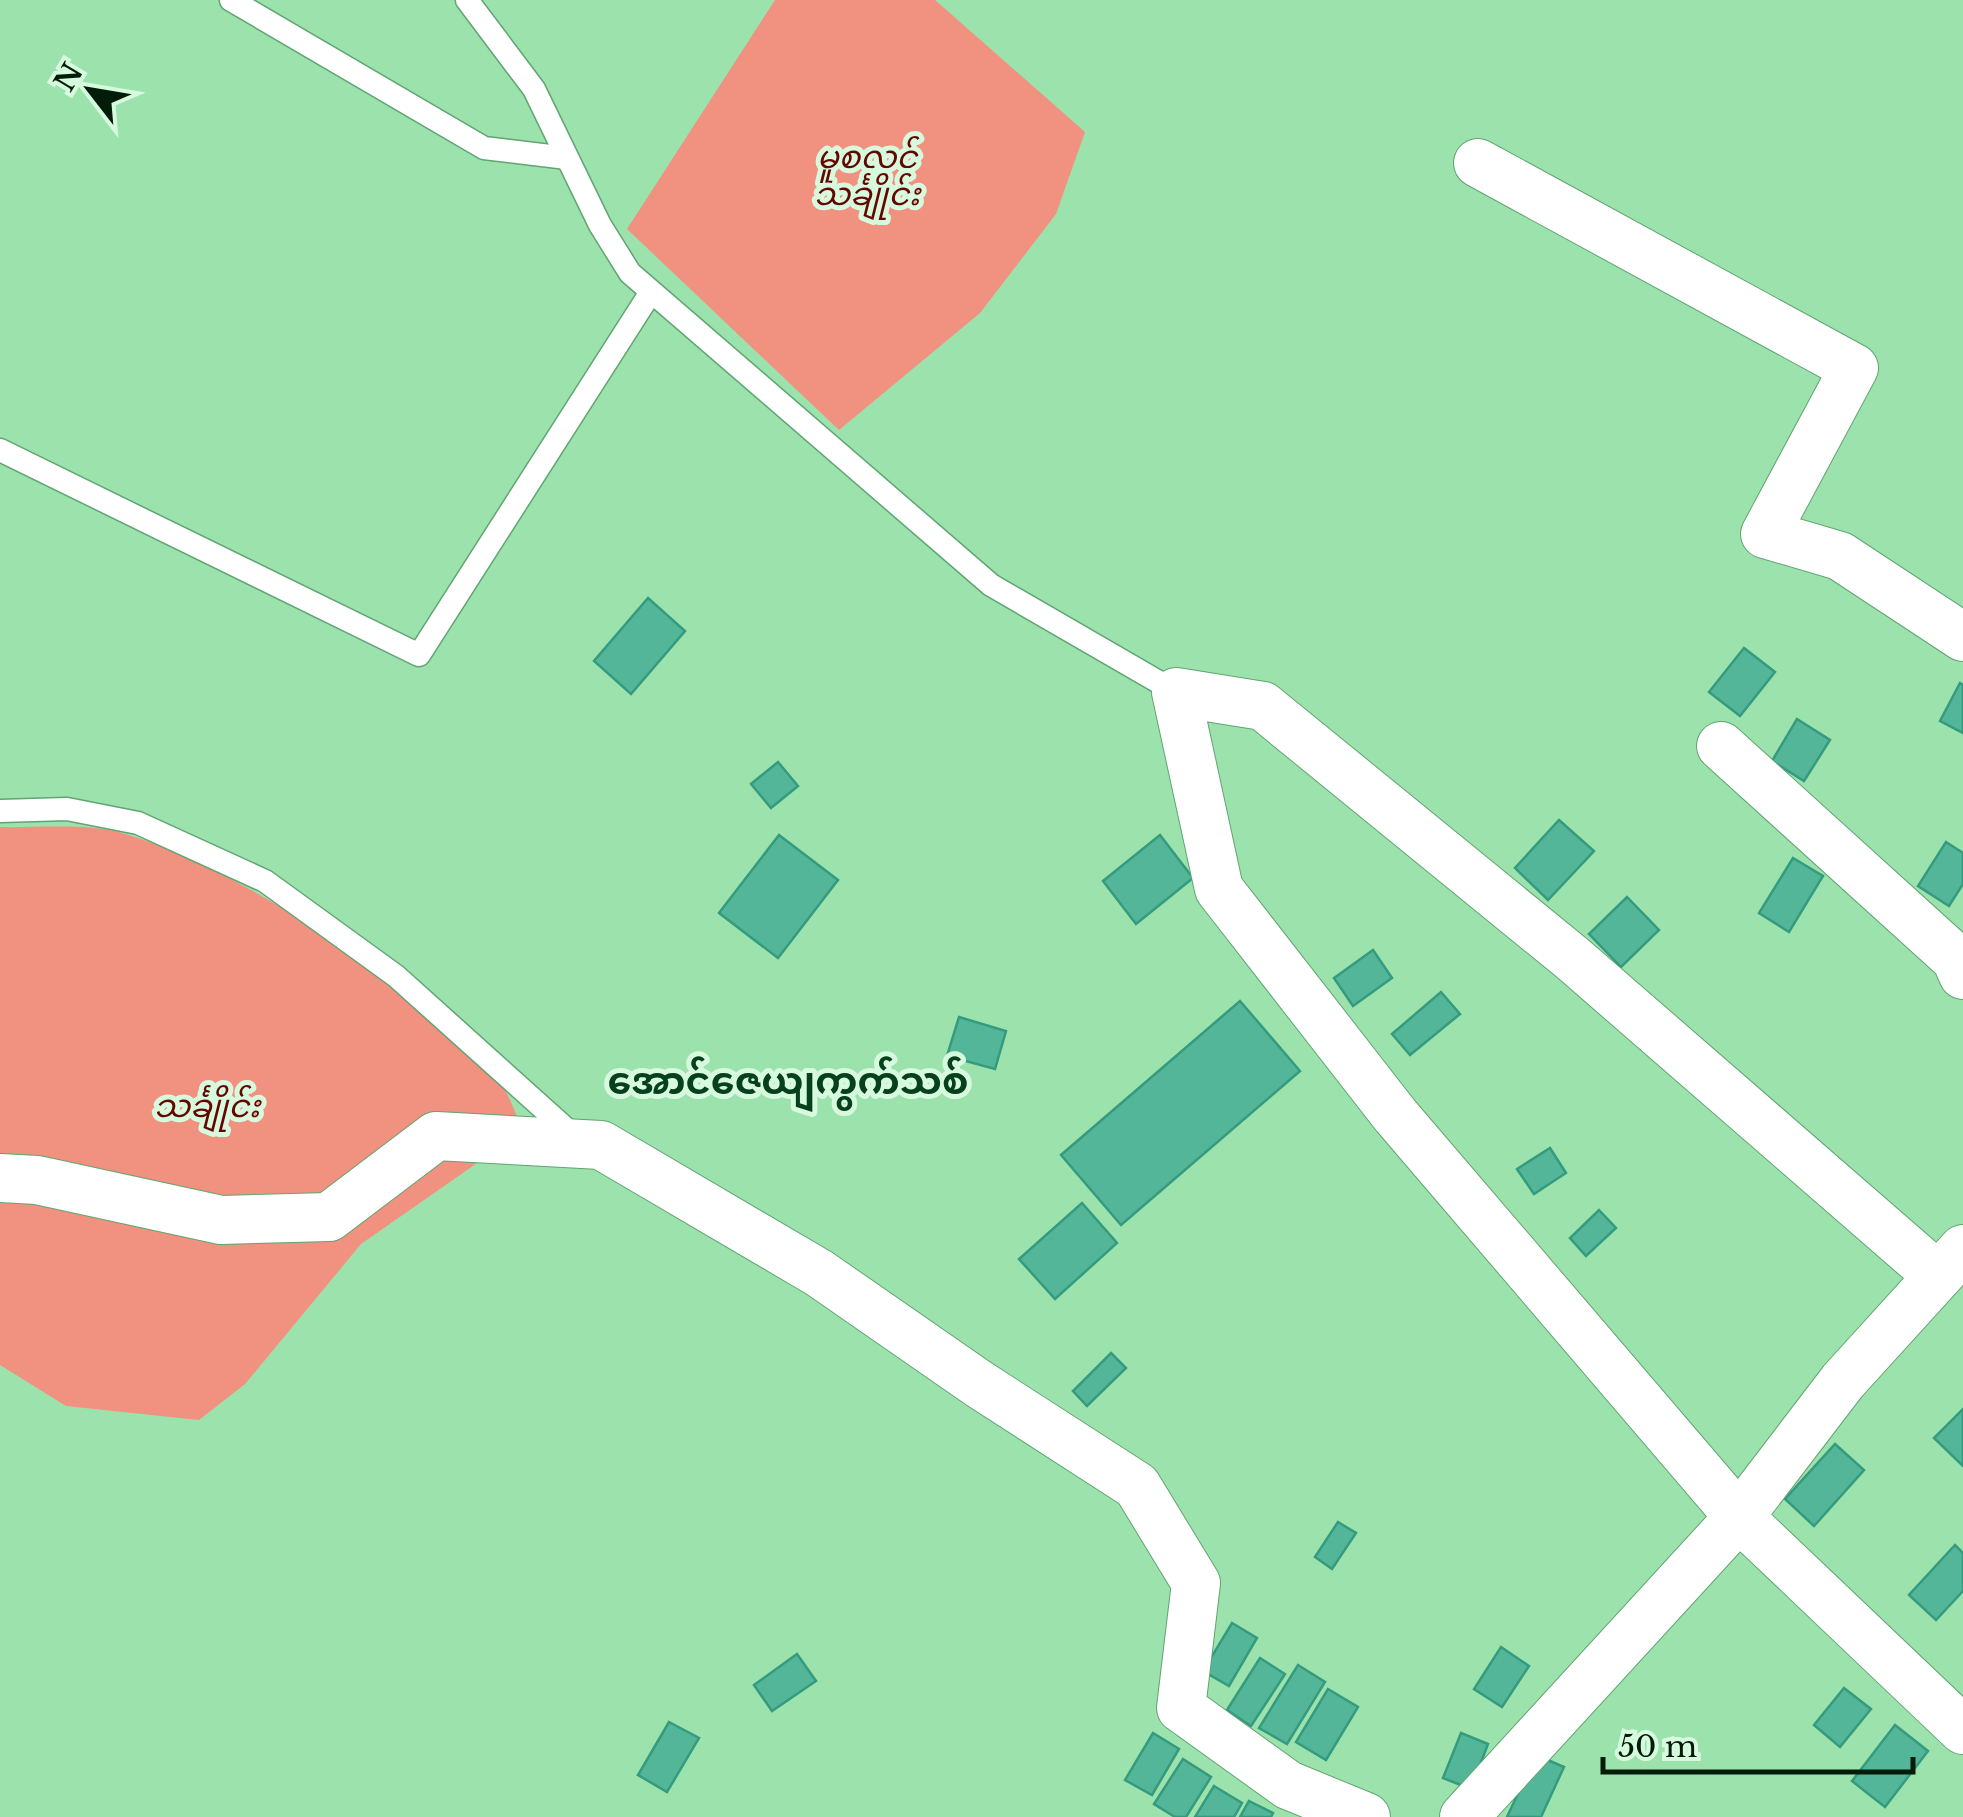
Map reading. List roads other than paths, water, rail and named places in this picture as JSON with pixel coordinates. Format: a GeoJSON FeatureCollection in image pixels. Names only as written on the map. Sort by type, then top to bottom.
{"type":"FeatureCollection","features":[{"type":"Feature","properties":{"kind":"street"},"geometry":{"type":"LineString","coordinates":[[1478,163],[1854,368],[1765,534],[1840,556],[1963,637]]}},
{"type":"Feature","properties":{"kind":"street"},"geometry":{"type":"LineString","coordinates":[[1464,1817],[1739,1517],[1843,1381],[1951,1262],[1263,706],[1176,692],[1219,889],[1395,1115],[1739,1517],[1963,1730]]}},
{"type":"Feature","properties":{"kind":"street"},"geometry":{"type":"LineString","coordinates":[[1722,746],[1956,958],[1963,975]]}},
{"type":"Feature","properties":{"kind":"street"},"geometry":{"type":"LineString","coordinates":[[0,1178],[37,1180],[221,1220],[329,1218],[436,1136],[601,1145],[819,1274],[978,1384],[1137,1486],[1196,1583],[1181,1708],[1288,1785],[1366,1817]]}},
{"type":"Feature","properties":{"kind":"lane"},"geometry":{"type":"LineString","coordinates":[[231,0],[484,148],[568,158]]}},
{"type":"Feature","properties":{"kind":"lane"},"geometry":{"type":"LineString","coordinates":[[467,0],[534,89],[630,274],[991,584],[1176,692]]}},
{"type":"Feature","properties":{"kind":"lane"},"geometry":{"type":"LineString","coordinates":[[0,450],[419,655],[651,292]]}},
{"type":"Feature","properties":{"kind":"lane"},"geometry":{"type":"LineString","coordinates":[[0,811],[67,810],[138,823],[265,882],[396,976],[582,1144]]}},
{"type":"Feature","properties":{"kind":"district","name":"အောင်ဇေယျကွက်သစ်"},"geometry":{"type":"Point","coordinates":[788,1080]}},
{"type":"Feature","properties":{"kind":"park label","name":"မူစလင် သင်္ချိုင်း"},"geometry":{"type":"Point","coordinates":[867,176]}},
{"type":"Feature","properties":{"kind":"park label","name":"သင်္ချိုင်း"},"geometry":{"type":"Point","coordinates":[207,1106]}}]}
